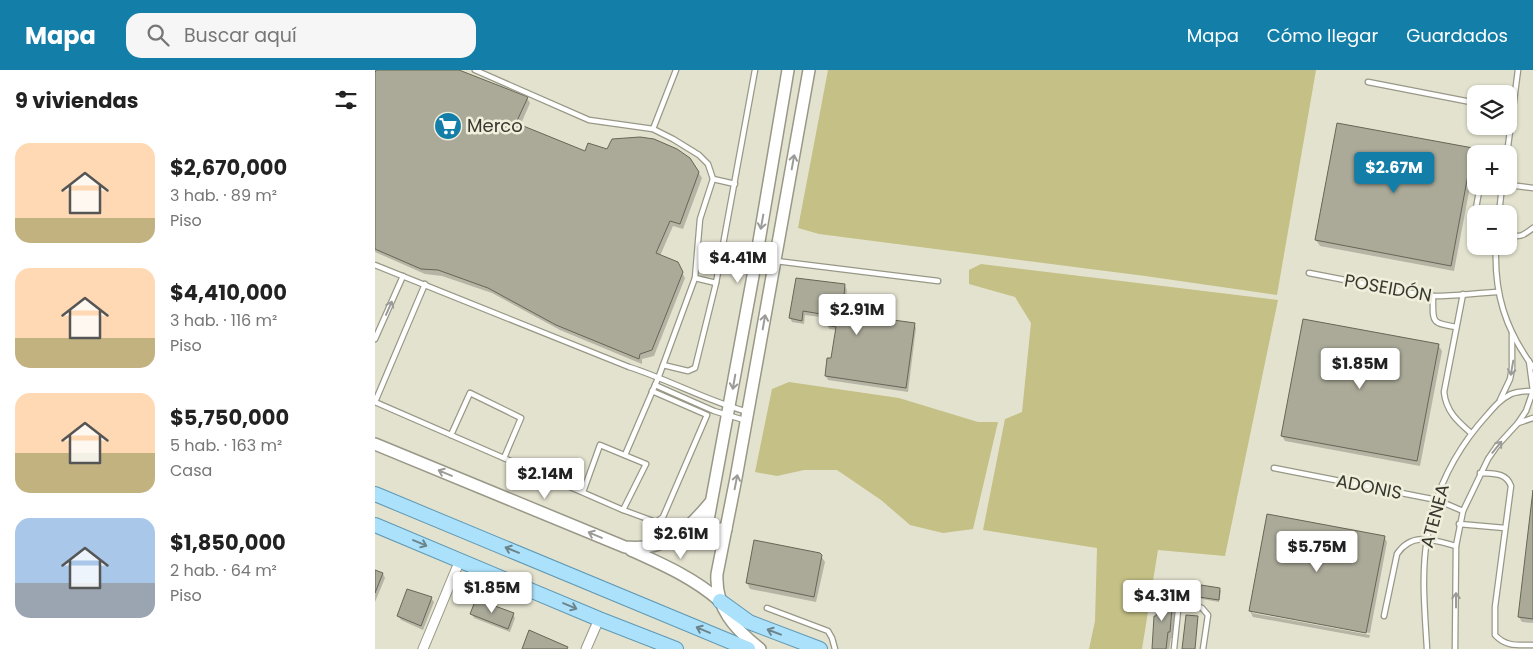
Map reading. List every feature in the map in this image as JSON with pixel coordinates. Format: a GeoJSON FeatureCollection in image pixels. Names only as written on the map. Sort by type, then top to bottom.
{"type":"FeatureCollection","features":[{"type":"Feature","properties":{"kind":"main road"},"geometry":{"type":"LineString","coordinates":[[375,494],[748,649]]}},
{"type":"Feature","properties":{"kind":"main road"},"geometry":{"type":"LineString","coordinates":[[375,525],[599,619],[676,649]]}},
{"type":"Feature","properties":{"kind":"main road"},"geometry":{"type":"LineString","coordinates":[[720,601],[749,622],[819,649]]}},
{"type":"Feature","properties":{"kind":"street"},"geometry":{"type":"LineString","coordinates":[[726,530],[713,529],[708,520],[755,265],[788,70]]}},
{"type":"Feature","properties":{"kind":"street"},"geometry":{"type":"LineString","coordinates":[[760,649],[736,629],[724,611],[717,589],[717,574],[809,70]]}},
{"type":"Feature","properties":{"kind":"street"},"geometry":{"type":"LineString","coordinates":[[375,444],[625,547],[662,564],[706,588],[720,601]]}},
{"type":"Feature","properties":{"kind":"street"},"geometry":{"type":"LineString","coordinates":[[625,547],[640,549],[657,546],[669,540],[683,532],[711,502]]}},
{"type":"Feature","properties":{"kind":"street"},"geometry":{"type":"LineString","coordinates":[[423,649],[460,560]]}},
{"type":"Feature","properties":{"kind":"street"},"geometry":{"type":"LineString","coordinates":[[587,649],[599,619]]}},
{"type":"Feature","properties":{"kind":"lane"},"geometry":{"type":"LineString","coordinates":[[475,70],[589,120],[653,129],[699,155],[708,164],[713,179],[700,219],[695,278],[659,376],[625,455]]}},
{"type":"Feature","properties":{"kind":"lane"},"geometry":{"type":"LineString","coordinates":[[653,129],[676,70]]}},
{"type":"Feature","properties":{"kind":"lane"},"geometry":{"type":"LineString","coordinates":[[663,364],[688,371],[695,368],[716,282],[755,70]]}},
{"type":"Feature","properties":{"kind":"lane"},"geometry":{"type":"LineString","coordinates":[[1515,85],[1518,70]]}},
{"type":"Feature","properties":{"kind":"lane"},"geometry":{"type":"LineString","coordinates":[[1368,82],[1467,101]]}},
{"type":"Feature","properties":{"kind":"lane"},"geometry":{"type":"LineString","coordinates":[[713,179],[735,184]]}},
{"type":"Feature","properties":{"kind":"lane"},"geometry":{"type":"LineString","coordinates":[[1517,186],[1533,188]]}},
{"type":"Feature","properties":{"kind":"lane"},"geometry":{"type":"LineString","coordinates":[[1517,236],[1524,235],[1533,228]]}},
{"type":"Feature","properties":{"kind":"lane"},"geometry":{"type":"LineString","coordinates":[[1496,255],[1495,270],[1498,292],[1512,332],[1533,367]]}},
{"type":"Feature","properties":{"kind":"lane"},"geometry":{"type":"LineString","coordinates":[[775,261],[938,281]]}},
{"type":"Feature","properties":{"kind":"lane"},"geometry":{"type":"LineString","coordinates":[[375,273],[377,265],[629,367],[659,376],[728,411],[747,416]]}},
{"type":"Feature","properties":{"kind":"lane","name":"POSEIDÓN"},"geometry":{"type":"LineString","coordinates":[[1309,273],[1433,296],[1446,297],[1498,292]]}},
{"type":"Feature","properties":{"kind":"lane"},"geometry":{"type":"LineString","coordinates":[[375,339],[403,276]]}},
{"type":"Feature","properties":{"kind":"lane"},"geometry":{"type":"LineString","coordinates":[[695,278],[716,282]]}},
{"type":"Feature","properties":{"kind":"lane"},"geometry":{"type":"LineString","coordinates":[[425,284],[375,402],[623,510],[656,522],[663,517],[707,415],[652,391]]}},
{"type":"Feature","properties":{"kind":"lane"},"geometry":{"type":"LineString","coordinates":[[1463,294],[1445,383],[1445,399],[1446,405],[1456,420],[1471,433]]}},
{"type":"Feature","properties":{"kind":"lane"},"geometry":{"type":"LineString","coordinates":[[1433,296],[1433,311],[1437,322],[1439,324],[1456,326]]}},
{"type":"Feature","properties":{"kind":"lane","name":"ATENEA"},"geometry":{"type":"LineString","coordinates":[[1427,649],[1424,564],[1427,538],[1437,500],[1453,461],[1471,433],[1499,402],[1512,368],[1512,332]]}},
{"type":"Feature","properties":{"kind":"lane","name":"ATENEA"},"geometry":{"type":"LineString","coordinates":[[1455,649],[1456,546],[1459,524],[1480,473],[1497,446],[1526,411],[1533,391],[1529,361]]}},
{"type":"Feature","properties":{"kind":"lane"},"geometry":{"type":"LineString","coordinates":[[655,384],[728,411],[747,416]]}},
{"type":"Feature","properties":{"kind":"lane","name":"ATENEA"},"geometry":{"type":"LineString","coordinates":[[1499,402],[1517,392],[1533,391]]}},
{"type":"Feature","properties":{"kind":"lane"},"geometry":{"type":"LineString","coordinates":[[451,435],[470,393],[521,418],[504,458]]}},
{"type":"Feature","properties":{"kind":"lane","name":"ATENEA"},"geometry":{"type":"LineString","coordinates":[[1518,423],[1533,418]]}},
{"type":"Feature","properties":{"kind":"lane"},"geometry":{"type":"LineString","coordinates":[[583,492],[600,446],[646,464],[623,510]]}},
{"type":"Feature","properties":{"kind":"lane","name":"ADONIS"},"geometry":{"type":"LineString","coordinates":[[1274,468],[1437,500],[1463,511]]}},
{"type":"Feature","properties":{"kind":"lane"},"geometry":{"type":"LineString","coordinates":[[1480,473],[1505,476],[1509,480],[1511,492],[1495,607],[1495,635],[1503,642],[1511,645],[1533,645]]}},
{"type":"Feature","properties":{"kind":"lane"},"geometry":{"type":"LineString","coordinates":[[1459,524],[1505,528]]}},
{"type":"Feature","properties":{"kind":"lane"},"geometry":{"type":"LineString","coordinates":[[1384,616],[1397,554],[1404,546],[1413,541],[1427,538],[1456,546]]}},
{"type":"Feature","properties":{"kind":"lane"},"geometry":{"type":"LineString","coordinates":[[1174,649],[1178,611],[1180,607],[1189,604],[1202,608],[1208,616],[1203,649]]}},
{"type":"Feature","properties":{"kind":"lane"},"geometry":{"type":"LineString","coordinates":[[767,608],[827,631],[832,638],[835,649]]}},
{"type":"Feature","properties":{"kind":"shaded area"},"geometry":{"type":"Polygon","coordinates":[[[828,70],[1316,70],[1277,295],[819,234],[798,228],[828,70]]]}},
{"type":"Feature","properties":{"kind":"shaded area"},"geometry":{"type":"Polygon","coordinates":[[[981,264],[1278,300],[1225,556],[1158,550],[1142,649],[1089,649],[1095,621],[1097,548],[983,530],[1005,419],[1022,412],[1031,323],[1015,297],[969,284],[969,270],[981,264]]]}},
{"type":"Feature","properties":{"kind":"shaded area"},"geometry":{"type":"Polygon","coordinates":[[[789,382],[899,398],[978,422],[998,422],[973,529],[943,533],[910,525],[881,500],[837,470],[804,470],[777,476],[755,472],[772,389],[789,382]]]}},
{"type":"Feature","properties":{"kind":"building"},"geometry":{"type":"Polygon","coordinates":[[[376,70],[459,70],[528,97],[516,123],[585,151],[588,143],[607,149],[612,139],[640,137],[654,139],[677,149],[690,158],[699,172],[680,224],[670,221],[656,253],[678,262],[683,272],[652,350],[640,354],[639,359],[556,325],[488,288],[438,270],[421,269],[375,249],[376,70]]]}},
{"type":"Feature","properties":{"kind":"building"},"geometry":{"type":"Polygon","coordinates":[[[1337,123],[1467,147],[1467,180],[1451,266],[1315,240],[1337,123]]]}},
{"type":"Feature","properties":{"kind":"building"},"geometry":{"type":"Polygon","coordinates":[[[796,278],[845,284],[843,306],[887,312],[886,319],[915,323],[906,388],[825,376],[827,358],[831,358],[836,327],[825,325],[827,315],[803,311],[802,321],[789,318],[796,278]]]}},
{"type":"Feature","properties":{"kind":"building"},"geometry":{"type":"Polygon","coordinates":[[[1303,319],[1439,344],[1417,461],[1281,436],[1303,319]]]}},
{"type":"Feature","properties":{"kind":"building"},"geometry":{"type":"Polygon","coordinates":[[[1533,490],[1533,619],[1518,617],[1533,490]]]}},
{"type":"Feature","properties":{"kind":"building"},"geometry":{"type":"Polygon","coordinates":[[[1267,514],[1385,536],[1366,633],[1249,611],[1267,514]]]}},
{"type":"Feature","properties":{"kind":"building"},"geometry":{"type":"Polygon","coordinates":[[[754,540],[820,553],[822,555],[814,597],[746,583],[754,540]]]}},
{"type":"Feature","properties":{"kind":"building"},"geometry":{"type":"Polygon","coordinates":[[[375,570],[383,573],[375,593],[375,570]]]}},
{"type":"Feature","properties":{"kind":"building"},"geometry":{"type":"Polygon","coordinates":[[[1201,585],[1220,588],[1219,600],[1199,597],[1201,585]]]}},
{"type":"Feature","properties":{"kind":"building"},"geometry":{"type":"Polygon","coordinates":[[[407,589],[432,597],[421,626],[397,616],[407,589]]]}},
{"type":"Feature","properties":{"kind":"building"},"geometry":{"type":"Polygon","coordinates":[[[1159,594],[1173,596],[1170,632],[1168,632],[1166,649],[1152,649],[1154,616],[1156,616],[1159,594]]]}},
{"type":"Feature","properties":{"kind":"building"},"geometry":{"type":"Polygon","coordinates":[[[476,599],[514,613],[508,629],[470,614],[476,599]]]}},
{"type":"Feature","properties":{"kind":"building"},"geometry":{"type":"Polygon","coordinates":[[[1186,615],[1198,616],[1195,649],[1182,649],[1186,615]]]}},
{"type":"Feature","properties":{"kind":"building"},"geometry":{"type":"Polygon","coordinates":[[[529,630],[568,647],[567,649],[522,649],[529,630]]]}},
{"type":"Feature","properties":{"kind":"place","name":"Merco"},"geometry":{"type":"Point","coordinates":[448,126]}}]}
